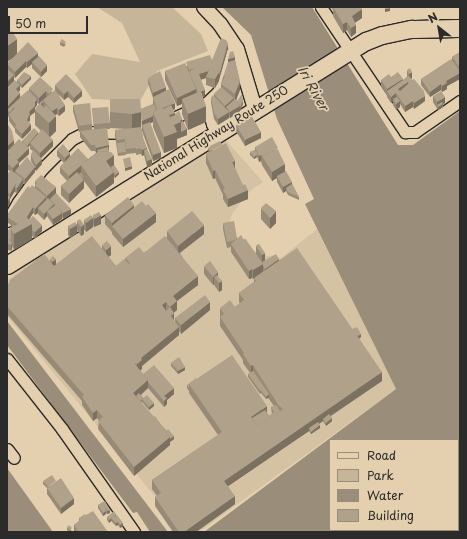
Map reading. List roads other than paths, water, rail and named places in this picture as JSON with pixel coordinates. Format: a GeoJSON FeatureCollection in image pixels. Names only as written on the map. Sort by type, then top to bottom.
{"type":"FeatureCollection","features":[{"type":"Feature","properties":{"kind":"highway","name":"National Highway Route 250"},"geometry":{"type":"LineString","coordinates":[[7,265],[346,52],[382,35],[404,30],[460,28]]}},
{"type":"Feature","properties":{"kind":"main road"},"geometry":{"type":"LineString","coordinates":[[204,7],[220,24],[238,49],[259,106]]}},
{"type":"Feature","properties":{"kind":"street"},"geometry":{"type":"LineString","coordinates":[[321,7],[346,52],[405,132],[416,132],[460,102]]}},
{"type":"Feature","properties":{"kind":"street"},"geometry":{"type":"LineString","coordinates":[[160,125],[206,102],[218,92],[230,54],[238,49]]}},
{"type":"Feature","properties":{"kind":"street"},"geometry":{"type":"LineString","coordinates":[[206,102],[212,124],[217,133]]}},
{"type":"Feature","properties":{"kind":"street"},"geometry":{"type":"LineString","coordinates":[[7,222],[18,202],[42,169],[72,139],[86,132],[136,133],[142,131]]}},
{"type":"Feature","properties":{"kind":"street"},"geometry":{"type":"LineString","coordinates":[[8,363],[62,429],[134,532]]}},
{"type":"Feature","properties":{"kind":"street"},"geometry":{"type":"LineString","coordinates":[[7,449],[14,458]]}},
{"type":"Feature","properties":{"kind":"water","name":"Iri River"},"geometry":{"type":"Polygon","coordinates":[[[222,7],[312,7],[398,145],[413,145],[460,111],[460,532],[204,532],[396,389],[305,204],[314,199],[277,119],[251,35],[222,7]]]}},
{"type":"Feature","properties":{"kind":"water"},"geometry":{"type":"Polygon","coordinates":[[[7,321],[168,532],[150,532],[137,512],[133,513],[7,345],[7,321]]]}},
{"type":"Feature","properties":{"kind":"water"},"geometry":{"type":"Polygon","coordinates":[[[7,468],[53,532],[7,532],[7,468]]]}}]}
